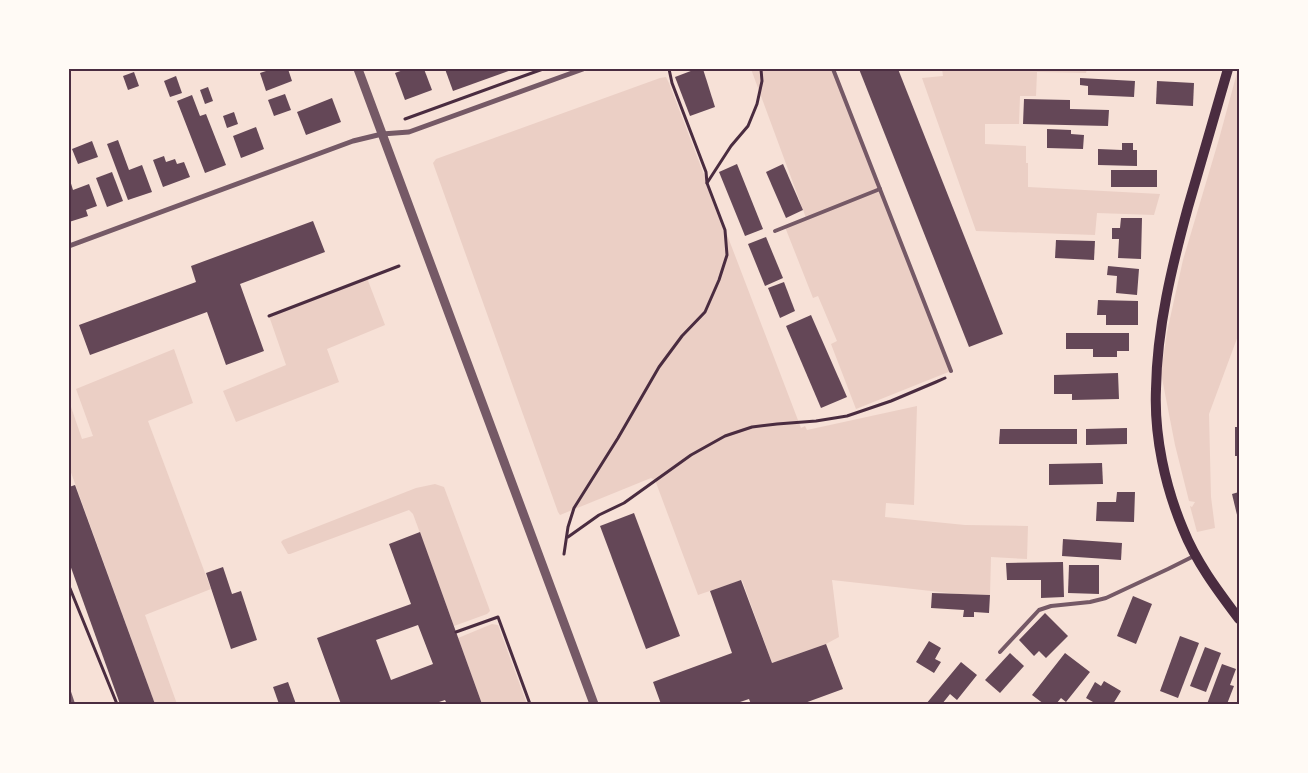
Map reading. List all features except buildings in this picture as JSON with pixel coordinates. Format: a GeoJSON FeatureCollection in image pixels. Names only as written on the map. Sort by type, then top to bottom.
{"type":"FeatureCollection","features":[{"type":"Feature","properties":{"kind":"main road"},"geometry":{"type":"LineString","coordinates":[[1228,69],[1178,243],[1166,297],[1160,338],[1156,390],[1157,427],[1162,464],[1183,530],[1218,591],[1239,619]]}},
{"type":"Feature","properties":{"kind":"street"},"geometry":{"type":"LineString","coordinates":[[358,69],[594,704]]}},
{"type":"Feature","properties":{"kind":"street"},"geometry":{"type":"LineString","coordinates":[[69,246],[353,141],[382,134],[409,132],[584,69]]}},
{"type":"Feature","properties":{"kind":"lane"},"geometry":{"type":"LineString","coordinates":[[833,69],[950,373]]}},
{"type":"Feature","properties":{"kind":"lane"},"geometry":{"type":"LineString","coordinates":[[775,231],[880,189]]}},
{"type":"Feature","properties":{"kind":"lane"},"geometry":{"type":"LineString","coordinates":[[1000,652],[1039,610],[1051,606],[1090,602],[1106,598],[1196,555]]}},
{"type":"Feature","properties":{"kind":"lane"},"geometry":{"type":"LineString","coordinates":[[69,692],[73,704]]}},
{"type":"Feature","properties":{"kind":"path"},"geometry":{"type":"LineString","coordinates":[[405,119],[543,69]]}},
{"type":"Feature","properties":{"kind":"path"},"geometry":{"type":"LineString","coordinates":[[564,554],[568,527],[574,508],[618,438],[659,367],[682,336],[704,312],[719,280],[727,255],[725,230],[707,183],[706,172],[672,83],[670,69]]}},
{"type":"Feature","properties":{"kind":"path"},"geometry":{"type":"LineString","coordinates":[[707,183],[730,146],[748,126],[757,104],[762,81],[761,69]]}},
{"type":"Feature","properties":{"kind":"path"},"geometry":{"type":"LineString","coordinates":[[268,316],[399,266]]}},
{"type":"Feature","properties":{"kind":"path"},"geometry":{"type":"LineString","coordinates":[[567,537],[599,515],[624,503],[691,455],[724,436],[752,427],[847,416],[891,401],[936,382],[950,373]]}},
{"type":"Feature","properties":{"kind":"path"},"geometry":{"type":"LineString","coordinates":[[69,586],[117,704]]}},
{"type":"Feature","properties":{"kind":"path"},"geometry":{"type":"LineString","coordinates":[[456,632],[498,617],[530,704]]}},
{"type":"Feature","properties":{"kind":"shaded area"},"geometry":{"type":"Polygon","coordinates":[[[751,69],[833,69],[951,371],[856,409],[831,344],[837,341],[818,296],[813,298],[785,227],[806,218],[751,69]]]}},
{"type":"Feature","properties":{"kind":"shaded area"},"geometry":{"type":"Polygon","coordinates":[[[942,69],[1087,69],[1086,73],[1037,72],[1036,96],[1020,96],[1019,124],[985,124],[985,144],[1026,146],[1028,187],[1160,194],[1154,215],[1097,213],[1095,235],[976,231],[922,78],[943,76],[942,69]]]}},
{"type":"Feature","properties":{"kind":"shaded area"},"geometry":{"type":"Polygon","coordinates":[[[1238,69],[1239,333],[1209,414],[1211,497],[1215,528],[1197,532],[1190,506],[1192,507],[1195,502],[1189,501],[1175,445],[1161,373],[1167,332],[1183,260],[1238,69]]]}},
{"type":"Feature","properties":{"kind":"shaded area"},"geometry":{"type":"Polygon","coordinates":[[[666,77],[801,428],[805,426],[807,430],[917,406],[914,505],[886,503],[885,517],[965,525],[1028,526],[1027,559],[991,557],[990,595],[958,594],[832,580],[839,637],[826,644],[772,663],[742,580],[698,595],[655,480],[651,478],[560,515],[558,512],[433,163],[436,159],[666,77]]]}},
{"type":"Feature","properties":{"kind":"shaded area"},"geometry":{"type":"Polygon","coordinates":[[[367,278],[385,325],[327,349],[339,382],[236,422],[223,391],[286,365],[269,316],[367,278]]]}},
{"type":"Feature","properties":{"kind":"shaded area"},"geometry":{"type":"Polygon","coordinates":[[[174,349],[193,403],[148,421],[211,589],[145,615],[177,704],[155,704],[69,467],[69,401],[82,439],[93,436],[76,389],[174,349]]]}},
{"type":"Feature","properties":{"kind":"shaded area"},"geometry":{"type":"Polygon","coordinates":[[[435,484],[444,487],[489,608],[490,611],[487,614],[454,626],[413,514],[409,510],[290,554],[288,554],[281,542],[416,488],[435,484]]]}},
{"type":"Feature","properties":{"kind":"shaded area"},"geometry":{"type":"Polygon","coordinates":[[[492,624],[498,625],[527,704],[482,704],[458,638],[492,624]]]}}]}
